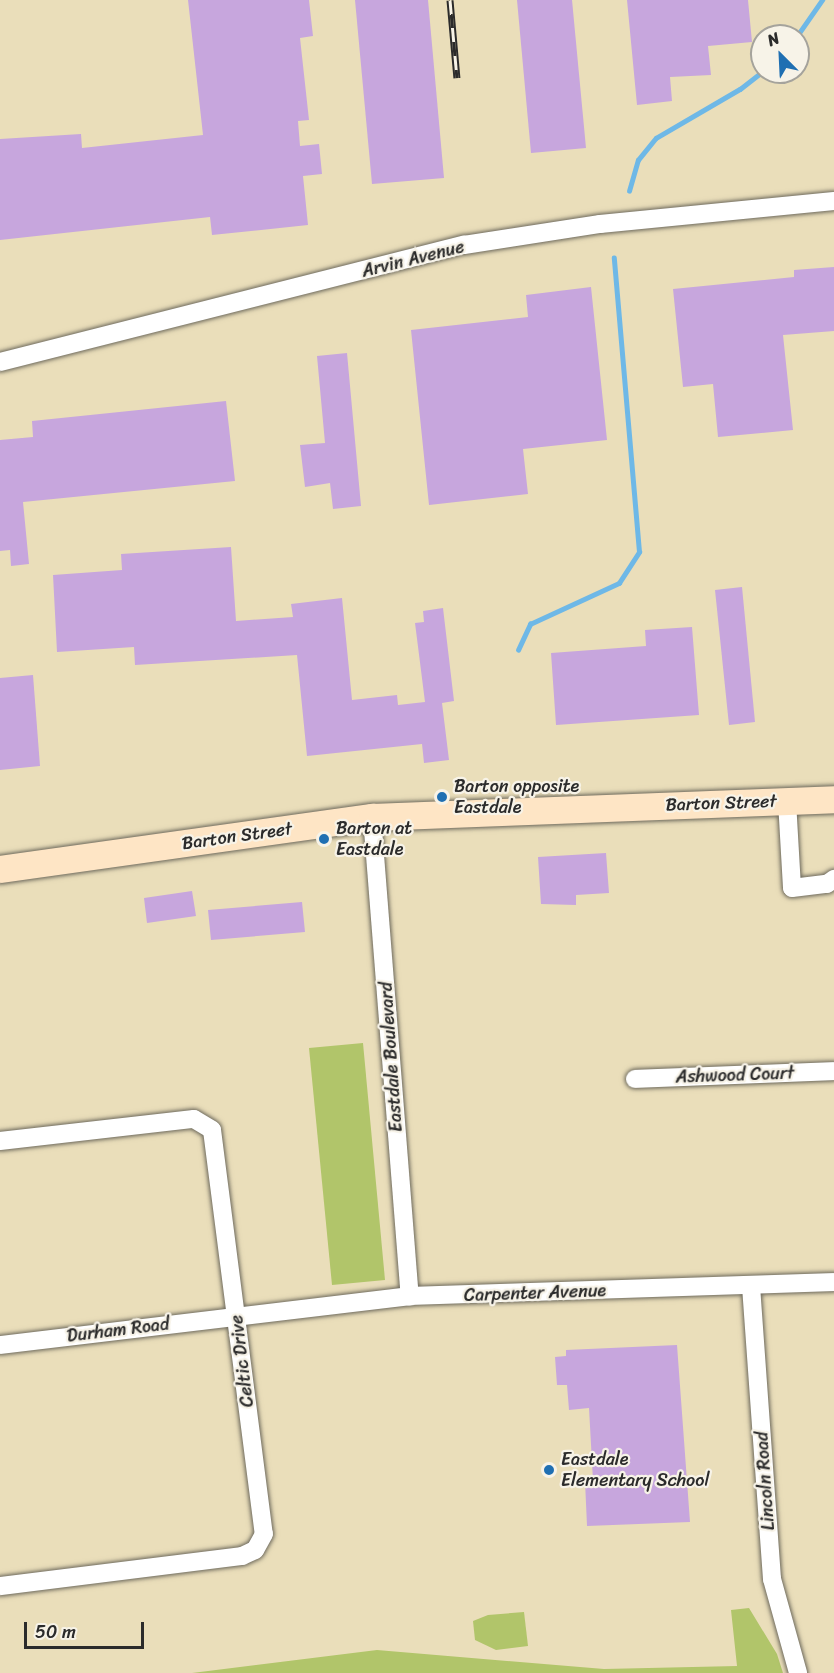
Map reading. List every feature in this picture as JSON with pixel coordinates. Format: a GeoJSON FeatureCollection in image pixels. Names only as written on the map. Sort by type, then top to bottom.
{"type":"FeatureCollection","features":[{"type":"Feature","properties":{"kind":"main road","name":"Barton Street"},"geometry":{"type":"LineString","coordinates":[[0,869],[372,817],[834,799]]}},
{"type":"Feature","properties":{"kind":"street","name":"Arvin Avenue"},"geometry":{"type":"LineString","coordinates":[[0,362],[464,245],[600,224],[834,201]]}},
{"type":"Feature","properties":{"kind":"street"},"geometry":{"type":"LineString","coordinates":[[787,801],[792,888],[827,884],[834,879]]}},
{"type":"Feature","properties":{"kind":"street","name":"Eastdale Boulevard"},"geometry":{"type":"LineString","coordinates":[[372,817],[410,1296]]}},
{"type":"Feature","properties":{"kind":"street","name":"Ashwood Court"},"geometry":{"type":"LineString","coordinates":[[635,1079],[834,1071]]}},
{"type":"Feature","properties":{"kind":"street","name":"Celtic Drive"},"geometry":{"type":"LineString","coordinates":[[0,1141],[194,1119],[207,1124],[215,1137],[264,1534],[255,1550],[195,1563],[0,1586]]}},
{"type":"Feature","properties":{"kind":"street","name":"Carpenter Avenue"},"geometry":{"type":"LineString","coordinates":[[237,1317],[410,1296],[834,1282]]}},
{"type":"Feature","properties":{"kind":"street","name":"Lincoln Road"},"geometry":{"type":"LineString","coordinates":[[751,1286],[772,1579],[798,1673]]}},
{"type":"Feature","properties":{"kind":"street","name":"Durham Road"},"geometry":{"type":"LineString","coordinates":[[0,1344],[237,1317]]}},
{"type":"Feature","properties":{"kind":"green space"},"geometry":{"type":"Polygon","coordinates":[[[363,1043],[385,1280],[332,1285],[309,1048],[363,1043]]]}},
{"type":"Feature","properties":{"kind":"green space"},"geometry":{"type":"Polygon","coordinates":[[[749,1608],[777,1654],[783,1673],[192,1673],[377,1650],[604,1669],[737,1666],[731,1610],[749,1608]]]}},
{"type":"Feature","properties":{"kind":"green space"},"geometry":{"type":"Polygon","coordinates":[[[524,1612],[528,1646],[496,1650],[475,1640],[473,1621],[488,1615],[524,1612]]]}},
{"type":"Feature","properties":{"kind":"building"},"geometry":{"type":"Polygon","coordinates":[[[188,0],[309,0],[313,36],[300,38],[309,120],[298,121],[300,146],[319,144],[322,174],[303,176],[308,225],[212,235],[210,217],[0,240],[0,139],[81,134],[82,148],[203,135],[188,0]]]}},
{"type":"Feature","properties":{"kind":"building"},"geometry":{"type":"Polygon","coordinates":[[[355,0],[428,0],[444,178],[372,184],[355,0]]]}},
{"type":"Feature","properties":{"kind":"building"},"geometry":{"type":"Polygon","coordinates":[[[517,0],[572,0],[586,148],[531,153],[517,0]]]}},
{"type":"Feature","properties":{"kind":"building"},"geometry":{"type":"Polygon","coordinates":[[[627,0],[748,0],[750,42],[708,46],[711,75],[670,77],[672,101],[637,105],[627,0]]]}},
{"type":"Feature","properties":{"kind":"building"},"geometry":{"type":"Polygon","coordinates":[[[834,267],[834,331],[783,335],[793,430],[718,437],[713,384],[683,387],[673,289],[794,277],[794,270],[834,267]]]}},
{"type":"Feature","properties":{"kind":"building"},"geometry":{"type":"Polygon","coordinates":[[[591,287],[607,440],[523,449],[528,494],[429,505],[411,330],[528,317],[526,295],[591,287]]]}},
{"type":"Feature","properties":{"kind":"building"},"geometry":{"type":"Polygon","coordinates":[[[347,353],[361,506],[333,509],[330,483],[305,487],[300,445],[325,443],[317,356],[347,353]]]}},
{"type":"Feature","properties":{"kind":"building"},"geometry":{"type":"Polygon","coordinates":[[[226,401],[235,481],[23,502],[29,564],[11,566],[10,550],[0,551],[0,440],[33,437],[32,421],[226,401]]]}},
{"type":"Feature","properties":{"kind":"building"},"geometry":{"type":"Polygon","coordinates":[[[231,547],[236,621],[293,617],[291,604],[342,598],[352,700],[397,695],[398,705],[425,702],[415,623],[424,622],[423,611],[443,608],[454,701],[442,703],[449,760],[424,763],[422,744],[307,756],[297,655],[135,665],[134,647],[57,652],[53,575],[122,570],[121,554],[231,547]]]}},
{"type":"Feature","properties":{"kind":"building"},"geometry":{"type":"Polygon","coordinates":[[[742,587],[755,722],[729,725],[715,590],[742,587]]]}},
{"type":"Feature","properties":{"kind":"building"},"geometry":{"type":"Polygon","coordinates":[[[692,627],[699,715],[556,725],[551,653],[646,646],[645,630],[692,627]]]}},
{"type":"Feature","properties":{"kind":"building"},"geometry":{"type":"Polygon","coordinates":[[[33,675],[40,766],[0,770],[0,678],[33,675]]]}},
{"type":"Feature","properties":{"kind":"building"},"geometry":{"type":"Polygon","coordinates":[[[606,853],[609,893],[576,895],[576,905],[541,904],[538,857],[606,853]]]}},
{"type":"Feature","properties":{"kind":"building"},"geometry":{"type":"Polygon","coordinates":[[[192,891],[196,916],[147,923],[144,898],[192,891]]]}},
{"type":"Feature","properties":{"kind":"building"},"geometry":{"type":"Polygon","coordinates":[[[302,902],[305,932],[211,940],[208,910],[302,902]]]}},
{"type":"Feature","properties":{"kind":"building"},"geometry":{"type":"Polygon","coordinates":[[[677,1345],[690,1522],[587,1526],[585,1481],[593,1481],[589,1408],[569,1410],[567,1385],[557,1385],[555,1357],[566,1356],[566,1350],[677,1345]]]}},
{"type":"Feature","properties":{"kind":"waterway"},"geometry":{"type":"LineString","coordinates":[[805,24],[822,0]]}},
{"type":"Feature","properties":{"kind":"waterway"},"geometry":{"type":"LineString","coordinates":[[629,191],[638,160],[656,138],[750,81]]}},
{"type":"Feature","properties":{"kind":"waterway"},"geometry":{"type":"LineString","coordinates":[[518,650],[530,624],[619,583],[639,552],[614,258]]}},
{"type":"Feature","properties":{"kind":"railway"},"geometry":{"type":"LineString","coordinates":[[450,0],[457,78]]}},
{"type":"Feature","properties":{"kind":"place","name":"Barton opposite Eastdale"},"geometry":{"type":"Point","coordinates":[442,797]}},
{"type":"Feature","properties":{"kind":"place","name":"Barton at Eastdale"},"geometry":{"type":"Point","coordinates":[324,839]}},
{"type":"Feature","properties":{"kind":"place","name":"Eastdale Elementary School"},"geometry":{"type":"Point","coordinates":[549,1470]}}]}
